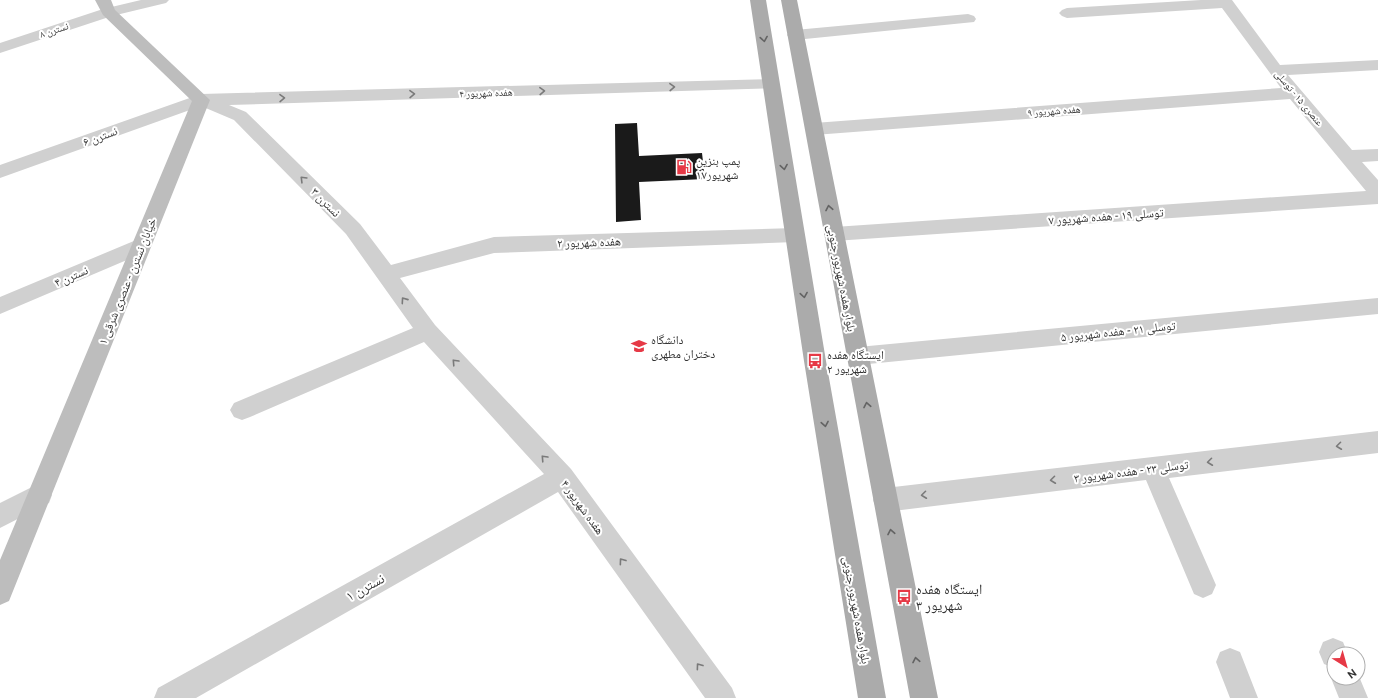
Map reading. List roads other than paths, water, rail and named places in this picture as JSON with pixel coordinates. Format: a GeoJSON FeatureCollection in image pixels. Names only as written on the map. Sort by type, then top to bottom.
{"type":"FeatureCollection","features":[{"type":"Feature","properties":{"kind":"main road","name":"بلوار هفده شهریور جنوبی"},"geometry":{"type":"LineString","coordinates":[[758,0],[795,235],[872,698]]}},
{"type":"Feature","properties":{"kind":"main road","name":"بلوار هفده شهریور جنوبی"},"geometry":{"type":"LineString","coordinates":[[789,0],[924,698]]}},
{"type":"Feature","properties":{"kind":"street","name":"نسترن ۸"},"geometry":{"type":"LineString","coordinates":[[0,48],[105,6],[161,0]]}},
{"type":"Feature","properties":{"kind":"street"},"geometry":{"type":"LineString","coordinates":[[1066,12],[1225,1]]}},
{"type":"Feature","properties":{"kind":"street","name":"عنصری ۱۵ - توسلی"},"geometry":{"type":"LineString","coordinates":[[1225,1],[1275,70],[1378,193]]}},
{"type":"Feature","properties":{"kind":"street"},"geometry":{"type":"LineString","coordinates":[[105,6],[201,100]]}},
{"type":"Feature","properties":{"kind":"street"},"geometry":{"type":"LineString","coordinates":[[795,35],[968,19]]}},
{"type":"Feature","properties":{"kind":"street"},"geometry":{"type":"LineString","coordinates":[[1275,70],[1378,65]]}},
{"type":"Feature","properties":{"kind":"street","name":"هفده شهریور ۴"},"geometry":{"type":"LineString","coordinates":[[201,100],[771,84]]}},
{"type":"Feature","properties":{"kind":"street","name":"هفده شهریور ۹"},"geometry":{"type":"LineString","coordinates":[[814,130],[1294,93]]}},
{"type":"Feature","properties":{"kind":"street"},"geometry":{"type":"LineString","coordinates":[[240,116],[235,110],[239,104],[257,98]]}},
{"type":"Feature","properties":{"kind":"street","name":"نسترن ۳"},"geometry":{"type":"LineString","coordinates":[[201,100],[240,116],[353,229],[387,274],[427,332]]}},
{"type":"Feature","properties":{"kind":"street","name":"نسترن ۶"},"geometry":{"type":"LineString","coordinates":[[0,172],[201,100]]}},
{"type":"Feature","properties":{"kind":"street","name":"خیابان نسترن - عنصری شرقی ۱"},"geometry":{"type":"LineString","coordinates":[[0,592],[201,100]]}},
{"type":"Feature","properties":{"kind":"street"},"geometry":{"type":"LineString","coordinates":[[1347,156],[1378,155]]}},
{"type":"Feature","properties":{"kind":"street","name":"توسلی ۱۹ - هفده شهریور ۷"},"geometry":{"type":"LineString","coordinates":[[834,234],[1378,197]]}},
{"type":"Feature","properties":{"kind":"street","name":"هفده شهریور ۲"},"geometry":{"type":"LineString","coordinates":[[387,274],[494,245],[795,235]]}},
{"type":"Feature","properties":{"kind":"street","name":"نسترن ۴"},"geometry":{"type":"LineString","coordinates":[[0,306],[141,246]]}},
{"type":"Feature","properties":{"kind":"street","name":"توسلی ۲۱ - هفده شهریور ۵"},"geometry":{"type":"LineString","coordinates":[[858,356],[1378,306]]}},
{"type":"Feature","properties":{"kind":"street"},"geometry":{"type":"LineString","coordinates":[[242,410],[427,332]]}},
{"type":"Feature","properties":{"kind":"street","name":"هفده شهریور ۴"},"geometry":{"type":"LineString","coordinates":[[427,332],[562,478],[722,698]]}},
{"type":"Feature","properties":{"kind":"street","name":"توسلی ۲۳ - هفده شهریور ۳"},"geometry":{"type":"LineString","coordinates":[[885,500],[1378,442]]}},
{"type":"Feature","properties":{"kind":"street"},"geometry":{"type":"LineString","coordinates":[[1153,468],[1203,585]]}},
{"type":"Feature","properties":{"kind":"street","name":"نسترن ۱"},"geometry":{"type":"LineString","coordinates":[[168,698],[562,478]]}},
{"type":"Feature","properties":{"kind":"street"},"geometry":{"type":"LineString","coordinates":[[0,516],[40,495]]}},
{"type":"Feature","properties":{"kind":"street"},"geometry":{"type":"LineString","coordinates":[[1230,662],[1244,698]]}},
{"type":"Feature","properties":{"kind":"street"},"geometry":{"type":"LineString","coordinates":[[1349,686],[1354,698]]}},
{"type":"Feature","properties":{"kind":"place","name":"پمپ بنزین ۱۷شهریور"},"geometry":{"type":"Point","coordinates":[684,167]}},
{"type":"Feature","properties":{"kind":"place","name":"دانشگاه دختران مطهری"},"geometry":{"type":"Point","coordinates":[639,346]}},
{"type":"Feature","properties":{"kind":"place","name":"ایستگاه هفده شهریور ۲"},"geometry":{"type":"Point","coordinates":[815,361]}},
{"type":"Feature","properties":{"kind":"place","name":"ایستگاه هفده شهریور ۳"},"geometry":{"type":"Point","coordinates":[904,597]}}]}
